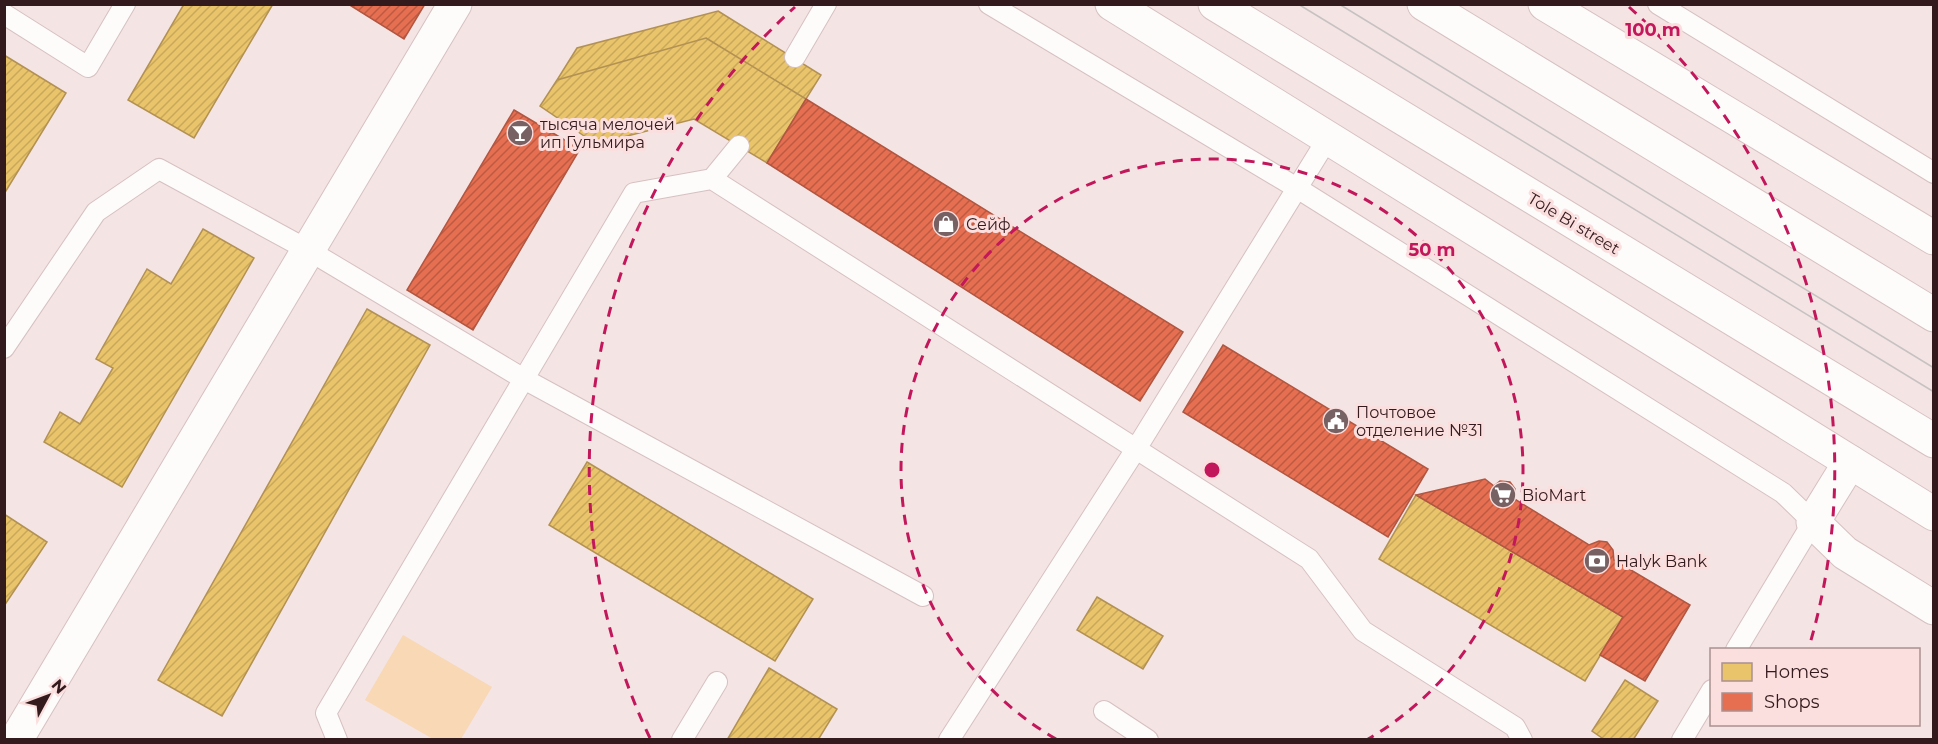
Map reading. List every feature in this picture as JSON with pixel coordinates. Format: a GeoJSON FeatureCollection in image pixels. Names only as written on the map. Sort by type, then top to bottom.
{"type":"FeatureCollection","features":[{"type":"Feature","properties":{"kind":"main road"},"geometry":{"type":"LineString","coordinates":[[16,740],[455,4]]}},
{"type":"Feature","properties":{"kind":"main road"},"geometry":{"type":"LineString","coordinates":[[1112,4],[1934,514]]}},
{"type":"Feature","properties":{"kind":"main road","name":"Tole Bi street"},"geometry":{"type":"LineString","coordinates":[[1215,4],[1934,441]]}},
{"type":"Feature","properties":{"kind":"main road"},"geometry":{"type":"LineString","coordinates":[[1424,4],[1934,315]]}},
{"type":"Feature","properties":{"kind":"main road"},"geometry":{"type":"LineString","coordinates":[[1545,4],[1934,238]]}},
{"type":"Feature","properties":{"kind":"main road"},"geometry":{"type":"LineString","coordinates":[[1850,462],[1814,522],[1845,553],[1934,608]]}},
{"type":"Feature","properties":{"kind":"lane"},"geometry":{"type":"LineString","coordinates":[[4,14],[88,67],[124,4]]}},
{"type":"Feature","properties":{"kind":"lane"},"geometry":{"type":"LineString","coordinates":[[795,57],[826,4]]}},
{"type":"Feature","properties":{"kind":"lane"},"geometry":{"type":"LineString","coordinates":[[989,4],[1298,188],[1783,493],[1814,522],[1737,648]]}},
{"type":"Feature","properties":{"kind":"lane"},"geometry":{"type":"LineString","coordinates":[[1658,4],[1934,173]]}},
{"type":"Feature","properties":{"kind":"lane"},"geometry":{"type":"LineString","coordinates":[[949,740],[1136,449],[1328,138]]}},
{"type":"Feature","properties":{"kind":"lane"},"geometry":{"type":"LineString","coordinates":[[337,740],[326,713],[634,193],[712,179],[739,146]]}},
{"type":"Feature","properties":{"kind":"lane"},"geometry":{"type":"LineString","coordinates":[[4,348],[96,212],[159,169],[308,250],[524,379],[923,597]]}},
{"type":"Feature","properties":{"kind":"lane"},"geometry":{"type":"LineString","coordinates":[[712,179],[1309,559],[1363,632],[1515,727],[1522,740]]}},
{"type":"Feature","properties":{"kind":"lane"},"geometry":{"type":"LineString","coordinates":[[682,740],[717,682]]}},
{"type":"Feature","properties":{"kind":"lane"},"geometry":{"type":"LineString","coordinates":[[1682,740],[1710,693]]}},
{"type":"Feature","properties":{"kind":"lane"},"geometry":{"type":"LineString","coordinates":[[1104,711],[1148,740]]}},
{"type":"Feature","properties":{"kind":"shaded area"},"geometry":{"type":"Polygon","coordinates":[[[403,635],[492,687],[461,739],[433,739],[365,700],[403,635]]]}},
{"type":"Feature","properties":{"kind":"building: Homes"},"geometry":{"type":"Polygon","coordinates":[[[184,4],[273,4],[194,138],[128,100],[184,4]]]}},
{"type":"Feature","properties":{"kind":"building: Homes"},"geometry":{"type":"Polygon","coordinates":[[[718,11],[821,75],[806,99],[706,38],[557,80],[577,48],[718,11]]]}},
{"type":"Feature","properties":{"kind":"building: Homes"},"geometry":{"type":"Polygon","coordinates":[[[706,38],[806,99],[767,163],[694,119],[596,144],[540,106],[557,80],[706,38]]]}},
{"type":"Feature","properties":{"kind":"building: Homes"},"geometry":{"type":"Polygon","coordinates":[[[4,55],[66,93],[4,194],[4,55]]]}},
{"type":"Feature","properties":{"kind":"building: Homes"},"geometry":{"type":"Polygon","coordinates":[[[203,229],[254,258],[122,487],[44,442],[60,412],[80,424],[113,368],[96,359],[147,269],[171,284],[203,229]]]}},
{"type":"Feature","properties":{"kind":"building: Homes"},"geometry":{"type":"Polygon","coordinates":[[[367,309],[430,345],[222,716],[158,680],[367,309]]]}},
{"type":"Feature","properties":{"kind":"building: Homes"},"geometry":{"type":"Polygon","coordinates":[[[587,462],[813,599],[775,661],[549,525],[587,462]]]}},
{"type":"Feature","properties":{"kind":"building: Homes"},"geometry":{"type":"Polygon","coordinates":[[[1416,495],[1623,617],[1585,681],[1379,559],[1416,495]]]}},
{"type":"Feature","properties":{"kind":"building: Homes"},"geometry":{"type":"Polygon","coordinates":[[[4,514],[47,542],[4,606],[4,514]]]}},
{"type":"Feature","properties":{"kind":"building: Homes"},"geometry":{"type":"Polygon","coordinates":[[[1097,597],[1163,636],[1143,669],[1077,630],[1097,597]]]}},
{"type":"Feature","properties":{"kind":"building: Homes"},"geometry":{"type":"Polygon","coordinates":[[[769,668],[837,709],[818,740],[727,740],[769,668]]]}},
{"type":"Feature","properties":{"kind":"building: Homes"},"geometry":{"type":"Polygon","coordinates":[[[1625,680],[1658,701],[1633,740],[1605,740],[1592,731],[1625,680]]]}},
{"type":"Feature","properties":{"kind":"building: Shops"},"geometry":{"type":"Polygon","coordinates":[[[348,4],[425,4],[404,39],[348,4]]]}},
{"type":"Feature","properties":{"kind":"building: Shops"},"geometry":{"type":"Polygon","coordinates":[[[806,99],[1183,332],[1140,401],[767,163],[806,99]]]}},
{"type":"Feature","properties":{"kind":"building: Shops"},"geometry":{"type":"Polygon","coordinates":[[[514,110],[580,149],[473,330],[407,290],[514,110]]]}},
{"type":"Feature","properties":{"kind":"building: Shops"},"geometry":{"type":"Polygon","coordinates":[[[1223,345],[1428,469],[1388,537],[1183,412],[1223,345]]]}},
{"type":"Feature","properties":{"kind":"building: Shops"},"geometry":{"type":"Polygon","coordinates":[[[1485,479],[1494,486],[1500,481],[1510,482],[1515,489],[1513,498],[1589,545],[1599,541],[1607,542],[1613,550],[1614,560],[1690,605],[1645,681],[1600,655],[1623,617],[1416,495],[1485,479]]]}},
{"type":"Feature","properties":{"kind":"tram line"},"geometry":{"type":"LineString","coordinates":[[1298,4],[1934,392]]}},
{"type":"Feature","properties":{"kind":"tram line"},"geometry":{"type":"LineString","coordinates":[[1339,4],[1934,368]]}},
{"type":"Feature","properties":{"kind":"place","name":"тысяча мелочей ип Гульмира"},"geometry":{"type":"Point","coordinates":[520,133]}},
{"type":"Feature","properties":{"kind":"place","name":"Сейф"},"geometry":{"type":"Point","coordinates":[946,224]}},
{"type":"Feature","properties":{"kind":"place","name":"Почтовое отделение №31"},"geometry":{"type":"Point","coordinates":[1336,421]}},
{"type":"Feature","properties":{"kind":"place","name":"BioMart"},"geometry":{"type":"Point","coordinates":[1503,495]}},
{"type":"Feature","properties":{"kind":"place","name":"Halyk Bank"},"geometry":{"type":"Point","coordinates":[1597,561]}}]}
